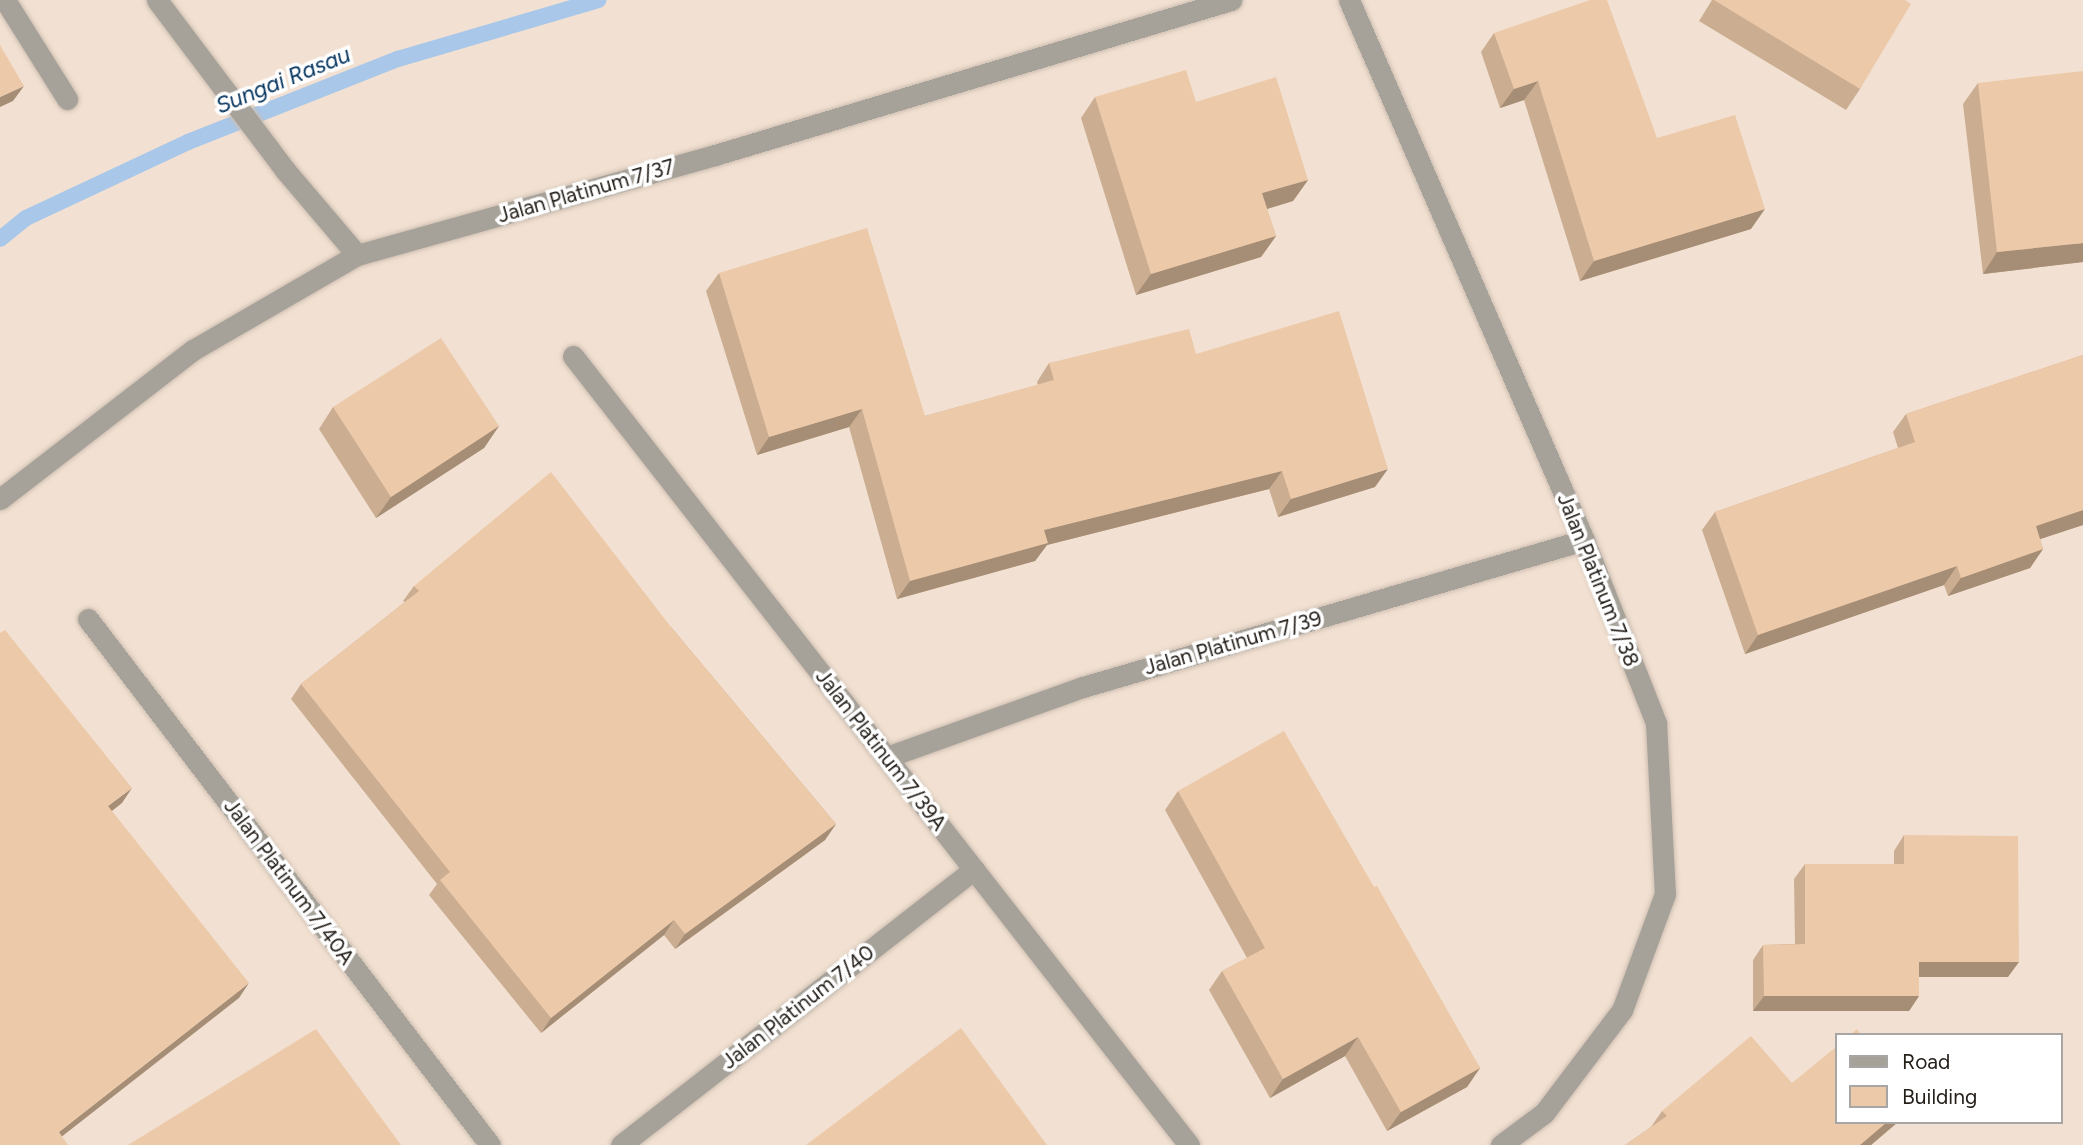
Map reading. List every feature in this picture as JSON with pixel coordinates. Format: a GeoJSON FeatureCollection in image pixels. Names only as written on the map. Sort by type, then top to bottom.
{"type":"FeatureCollection","features":[{"type":"Feature","properties":{"kind":"street"},"geometry":{"type":"LineString","coordinates":[[5,0],[67,99]]}},
{"type":"Feature","properties":{"kind":"street"},"geometry":{"type":"LineString","coordinates":[[157,0],[285,170],[357,255]]}},
{"type":"Feature","properties":{"kind":"street","name":"Jalan Platinum 7/37"},"geometry":{"type":"LineString","coordinates":[[0,499],[193,350],[357,255],[715,155],[1231,0]]}},
{"type":"Feature","properties":{"kind":"street","name":"Jalan Platinum 7/38"},"geometry":{"type":"LineString","coordinates":[[1349,0],[1584,540],[1656,723],[1665,894],[1622,1010],[1544,1113],[1502,1145]]}},
{"type":"Feature","properties":{"kind":"street","name":"Jalan Platinum 7/39A"},"geometry":{"type":"LineString","coordinates":[[573,356],[1189,1145]]}},
{"type":"Feature","properties":{"kind":"street","name":"Jalan Platinum 7/39"},"geometry":{"type":"LineString","coordinates":[[887,757],[1083,687],[1584,540]]}},
{"type":"Feature","properties":{"kind":"street","name":"Jalan Platinum 7/40A"},"geometry":{"type":"LineString","coordinates":[[88,619],[490,1145]]}},
{"type":"Feature","properties":{"kind":"street","name":"Jalan Platinum 7/40"},"geometry":{"type":"LineString","coordinates":[[621,1145],[974,869]]}},
{"type":"Feature","properties":{"kind":"building"},"geometry":{"type":"Polygon","coordinates":[[[1590,0],[1607,0],[1657,138],[1735,115],[1765,209],[1594,261],[1538,81],[1514,89],[1494,33],[1590,0]]]}},
{"type":"Feature","properties":{"kind":"building"},"geometry":{"type":"Polygon","coordinates":[[[1714,0],[1905,0],[1911,4],[1860,89],[1714,0]]]}},
{"type":"Feature","properties":{"kind":"building"},"geometry":{"type":"Polygon","coordinates":[[[0,45],[24,86],[0,97],[0,45]]]}},
{"type":"Feature","properties":{"kind":"building"},"geometry":{"type":"Polygon","coordinates":[[[1186,70],[1196,102],[1276,77],[1308,180],[1262,193],[1276,236],[1151,274],[1095,97],[1186,70]]]}},
{"type":"Feature","properties":{"kind":"building"},"geometry":{"type":"Polygon","coordinates":[[[2083,71],[2083,243],[1997,252],[1978,83],[2083,71]]]}},
{"type":"Feature","properties":{"kind":"building"},"geometry":{"type":"Polygon","coordinates":[[[867,228],[925,416],[1054,380],[1049,363],[1189,329],[1196,354],[1339,311],[1388,469],[1291,499],[1282,471],[1044,530],[1048,543],[910,581],[862,409],[769,437],[719,273],[867,228]]]}},
{"type":"Feature","properties":{"kind":"building"},"geometry":{"type":"Polygon","coordinates":[[[441,338],[499,426],[391,497],[333,407],[441,338]]]}},
{"type":"Feature","properties":{"kind":"building"},"geometry":{"type":"Polygon","coordinates":[[[2083,355],[2083,510],[2036,526],[2043,549],[1961,578],[1957,566],[1758,635],[1715,512],[1915,442],[1906,414],[2083,355]]]}},
{"type":"Feature","properties":{"kind":"building"},"geometry":{"type":"Polygon","coordinates":[[[551,472],[671,627],[836,824],[685,934],[674,920],[551,1018],[440,880],[450,872],[301,684],[419,591],[414,586],[551,472]]]}},
{"type":"Feature","properties":{"kind":"building"},"geometry":{"type":"Polygon","coordinates":[[[5,630],[132,788],[108,806],[249,983],[59,1132],[68,1145],[0,1145],[0,633],[5,630]]]}},
{"type":"Feature","properties":{"kind":"building"},"geometry":{"type":"Polygon","coordinates":[[[1284,731],[1374,887],[1377,886],[1480,1068],[1401,1112],[1358,1037],[1283,1079],[1222,971],[1265,948],[1178,791],[1284,731]]]}},
{"type":"Feature","properties":{"kind":"building"},"geometry":{"type":"Polygon","coordinates":[[[1904,835],[2018,836],[2019,962],[1919,962],[1919,996],[1764,996],[1763,945],[1805,944],[1805,864],[1904,864],[1904,835]]]}},
{"type":"Feature","properties":{"kind":"building"},"geometry":{"type":"Polygon","coordinates":[[[961,1028],[1047,1145],[806,1145],[961,1028]]]}},
{"type":"Feature","properties":{"kind":"building"},"geometry":{"type":"Polygon","coordinates":[[[316,1029],[401,1145],[128,1145],[316,1029]]]}},
{"type":"Feature","properties":{"kind":"building"},"geometry":{"type":"Polygon","coordinates":[[[1751,1036],[1792,1083],[1834,1049],[1834,1124],[1885,1124],[1860,1145],[1625,1145],[1667,1116],[1662,1111],[1751,1036]]]}},
{"type":"Feature","properties":{"kind":"waterway","name":"Sungai Rasau"},"geometry":{"type":"LineString","coordinates":[[0,239],[26,218],[188,142],[398,59],[599,0]]}}]}
